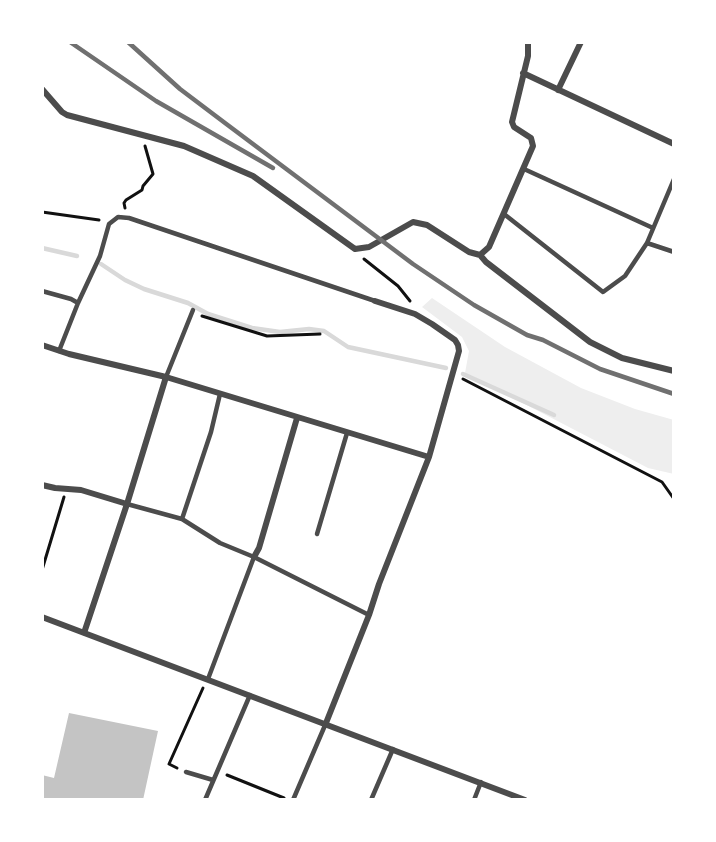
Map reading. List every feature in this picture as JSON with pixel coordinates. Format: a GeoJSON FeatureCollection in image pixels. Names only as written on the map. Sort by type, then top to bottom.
{"type":"FeatureCollection","features":[{"type":"Feature","properties":{"kind":"street"},"geometry":{"type":"LineString","coordinates":[[480,255],[489,247],[533,146],[531,138],[514,127],[512,122],[528,56],[528,42]]}},
{"type":"Feature","properties":{"kind":"street"},"geometry":{"type":"LineString","coordinates":[[558,90],[581,42]]}},
{"type":"Feature","properties":{"kind":"street"},"geometry":{"type":"LineString","coordinates":[[523,73],[674,144]]}},
{"type":"Feature","properties":{"kind":"street"},"geometry":{"type":"LineString","coordinates":[[42,89],[67,115],[184,146],[253,176],[355,249],[369,247],[407,224],[418,222],[427,225],[469,252],[480,255],[590,342],[622,358],[674,371]]}},
{"type":"Feature","properties":{"kind":"street"},"geometry":{"type":"LineString","coordinates":[[326,723],[429,457],[459,351],[455,340],[415,314],[375,301]]}},
{"type":"Feature","properties":{"kind":"street"},"geometry":{"type":"LineString","coordinates":[[42,345],[166,377],[429,457]]}},
{"type":"Feature","properties":{"kind":"street"},"geometry":{"type":"LineString","coordinates":[[84,633],[166,377]]}},
{"type":"Feature","properties":{"kind":"street"},"geometry":{"type":"LineString","coordinates":[[254,557],[259,548],[297,418]]}},
{"type":"Feature","properties":{"kind":"street"},"geometry":{"type":"LineString","coordinates":[[42,485],[81,490],[127,504]]}},
{"type":"Feature","properties":{"kind":"street"},"geometry":{"type":"LineString","coordinates":[[42,617],[393,748],[525,800]]}},
{"type":"Feature","properties":{"kind":"lane"},"geometry":{"type":"LineString","coordinates":[[524,169],[653,228]]}},
{"type":"Feature","properties":{"kind":"lane"},"geometry":{"type":"LineString","coordinates":[[504,214],[603,292],[625,276],[646,243],[674,179]]}},
{"type":"Feature","properties":{"kind":"lane"},"geometry":{"type":"LineString","coordinates":[[59,351],[100,256],[109,224],[112,219],[118,217],[129,218],[375,301]]}},
{"type":"Feature","properties":{"kind":"lane"},"geometry":{"type":"LineString","coordinates":[[646,243],[674,252]]}},
{"type":"Feature","properties":{"kind":"lane"},"geometry":{"type":"LineString","coordinates":[[42,291],[78,303]]}},
{"type":"Feature","properties":{"kind":"lane"},"geometry":{"type":"LineString","coordinates":[[166,377],[192,312]]}},
{"type":"Feature","properties":{"kind":"lane"},"geometry":{"type":"LineString","coordinates":[[182,519],[211,432],[220,394]]}},
{"type":"Feature","properties":{"kind":"lane"},"geometry":{"type":"LineString","coordinates":[[317,534],[348,433]]}},
{"type":"Feature","properties":{"kind":"lane"},"geometry":{"type":"LineString","coordinates":[[127,504],[182,519],[220,543],[254,557],[369,615]]}},
{"type":"Feature","properties":{"kind":"lane"},"geometry":{"type":"LineString","coordinates":[[208,679],[254,557]]}},
{"type":"Feature","properties":{"kind":"lane"},"geometry":{"type":"LineString","coordinates":[[205,800],[250,695]]}},
{"type":"Feature","properties":{"kind":"lane"},"geometry":{"type":"LineString","coordinates":[[293,800],[326,723]]}},
{"type":"Feature","properties":{"kind":"lane"},"geometry":{"type":"LineString","coordinates":[[371,800],[393,748]]}},
{"type":"Feature","properties":{"kind":"lane"},"geometry":{"type":"LineString","coordinates":[[186,772],[213,780]]}},
{"type":"Feature","properties":{"kind":"lane"},"geometry":{"type":"LineString","coordinates":[[474,800],[481,782]]}},
{"type":"Feature","properties":{"kind":"path"},"geometry":{"type":"LineString","coordinates":[[129,218],[124,203],[142,190],[153,174],[141,135]]}},
{"type":"Feature","properties":{"kind":"path"},"geometry":{"type":"LineString","coordinates":[[42,212],[84,216],[109,224]]}},
{"type":"Feature","properties":{"kind":"path"},"geometry":{"type":"LineString","coordinates":[[361,257],[398,286],[413,306]]}},
{"type":"Feature","properties":{"kind":"path"},"geometry":{"type":"LineString","coordinates":[[192,312],[267,336],[320,334]]}},
{"type":"Feature","properties":{"kind":"path"},"geometry":{"type":"LineString","coordinates":[[453,374],[663,482],[674,499]]}},
{"type":"Feature","properties":{"kind":"path"},"geometry":{"type":"LineString","coordinates":[[42,570],[65,495]]}},
{"type":"Feature","properties":{"kind":"path"},"geometry":{"type":"LineString","coordinates":[[186,772],[168,764],[208,679]]}},
{"type":"Feature","properties":{"kind":"path"},"geometry":{"type":"LineString","coordinates":[[216,771],[288,800]]}},
{"type":"Feature","properties":{"kind":"shaded area"},"geometry":{"type":"Polygon","coordinates":[[[432,298],[505,347],[581,388],[635,409],[674,420],[674,474],[648,468],[465,373],[469,351],[462,337],[422,307],[432,298]]]}},
{"type":"Feature","properties":{"kind":"building"},"geometry":{"type":"Polygon","coordinates":[[[69,713],[158,731],[143,800],[42,800],[42,775],[54,778],[69,713]]]}},
{"type":"Feature","properties":{"kind":"waterway"},"geometry":{"type":"LineString","coordinates":[[42,248],[77,256]]}},
{"type":"Feature","properties":{"kind":"waterway"},"geometry":{"type":"LineString","coordinates":[[101,264],[144,289],[252,328],[280,332],[309,329],[324,331],[348,347],[446,368]]}},
{"type":"Feature","properties":{"kind":"waterway"},"geometry":{"type":"LineString","coordinates":[[463,374],[554,415]]}},
{"type":"Feature","properties":{"kind":"railway"},"geometry":{"type":"LineString","coordinates":[[70,42],[156,101],[273,168]]}},
{"type":"Feature","properties":{"kind":"railway"},"geometry":{"type":"LineString","coordinates":[[128,42],[180,89],[413,264],[474,305],[527,335],[543,340],[600,369],[674,394]]}}]}
